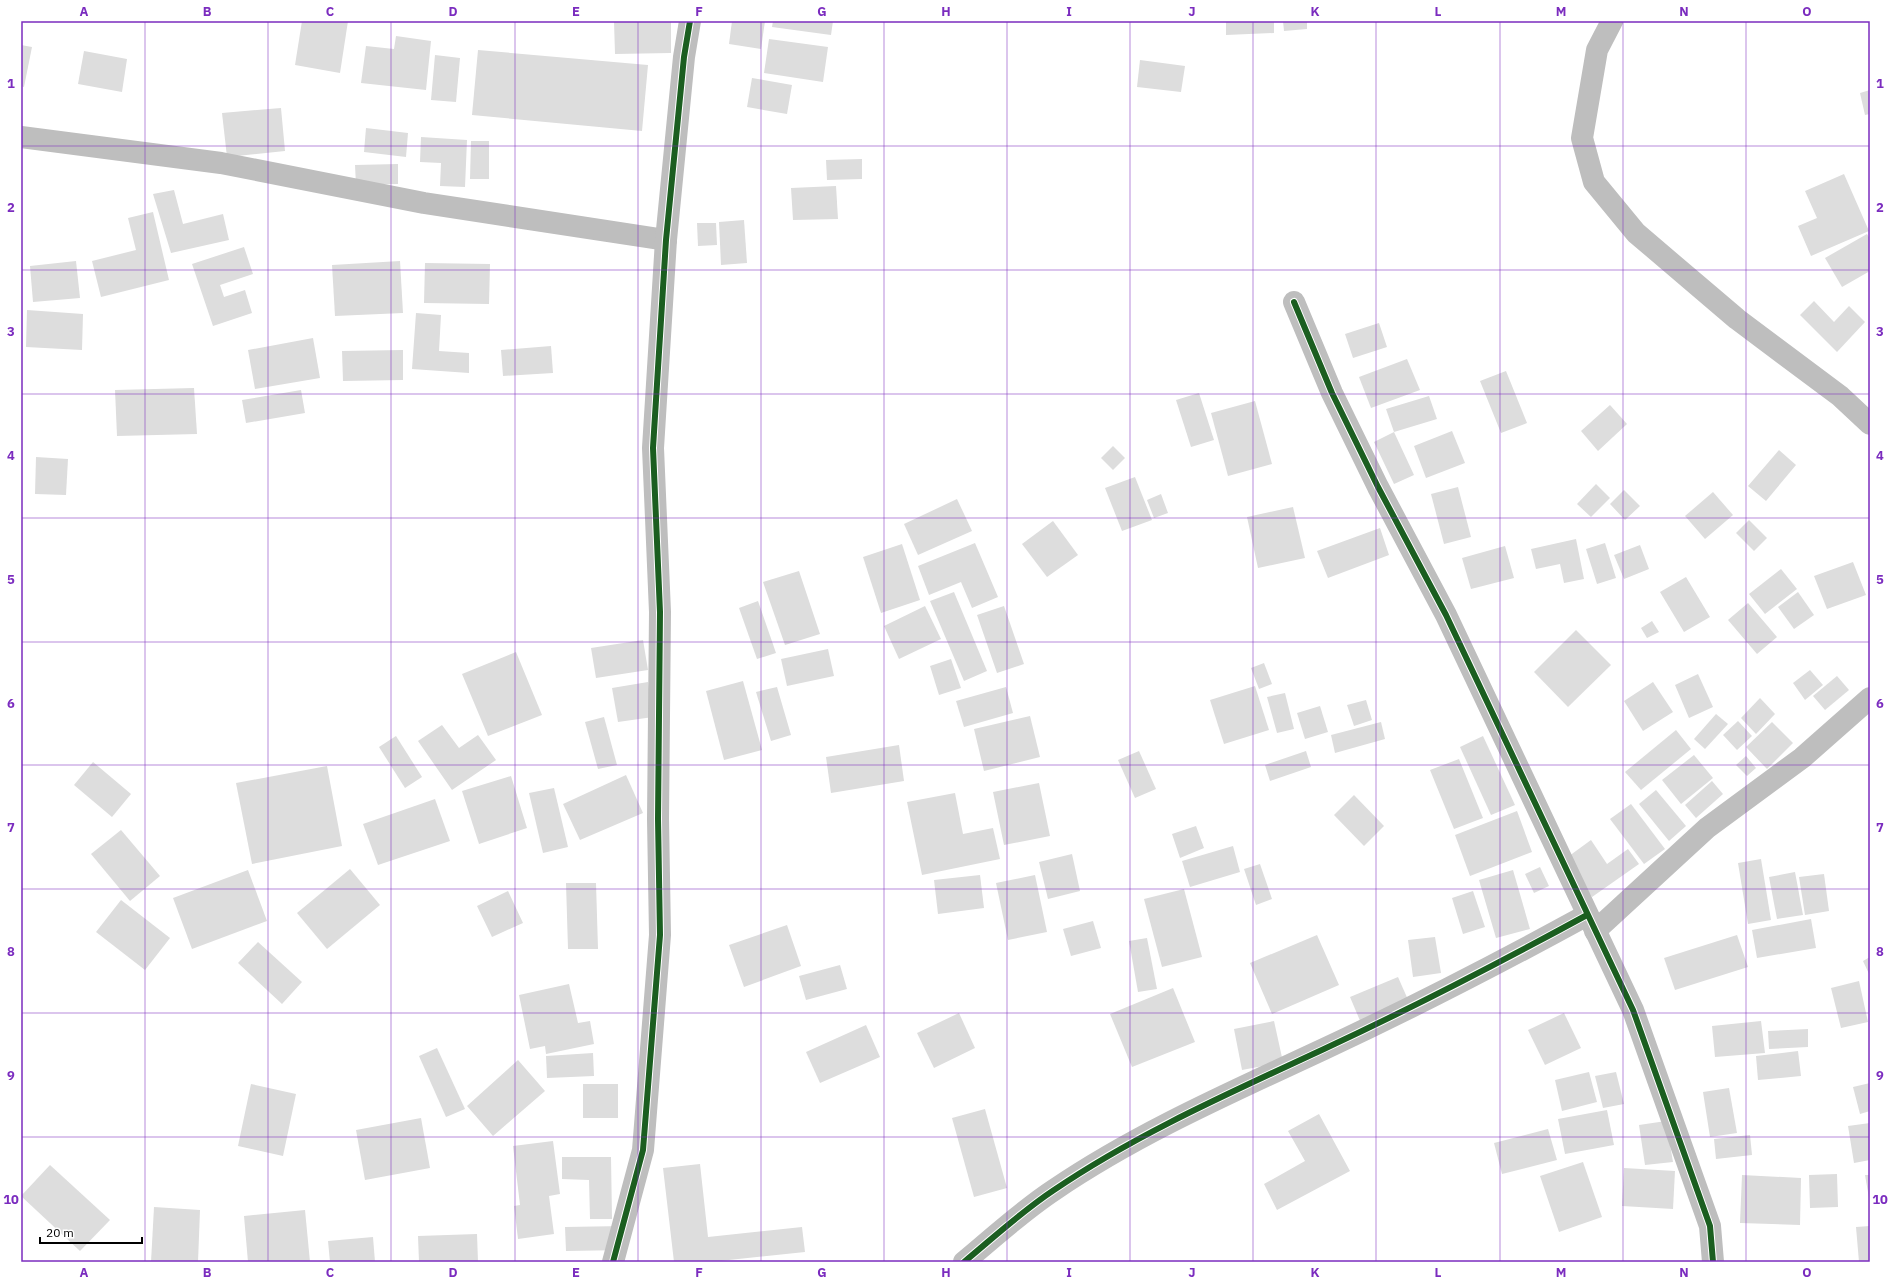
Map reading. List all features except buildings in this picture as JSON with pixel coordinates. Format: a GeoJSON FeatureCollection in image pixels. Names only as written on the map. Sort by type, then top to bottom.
{"type":"FeatureCollection","features":[{"type":"Feature","properties":{"kind":"street"},"geometry":{"type":"LineString","coordinates":[[613,1262],[642,1150],[660,935],[658,818],[660,612],[653,448],[666,240],[684,57],[690,21]]}},
{"type":"Feature","properties":{"kind":"street"},"geometry":{"type":"LineString","coordinates":[[1612,21],[1597,50],[1582,138],[1594,182],[1636,233],[1738,319],[1840,396],[1870,424]]}},
{"type":"Feature","properties":{"kind":"street"},"geometry":{"type":"LineString","coordinates":[[21,137],[221,162],[424,204],[666,240]]}},
{"type":"Feature","properties":{"kind":"street"},"geometry":{"type":"LineString","coordinates":[[1294,302],[1332,393],[1378,487],[1446,616],[1633,1010],[1710,1226],[1713,1262]]}},
{"type":"Feature","properties":{"kind":"street"},"geometry":{"type":"LineString","coordinates":[[964,1262],[1052,1191],[1120,1149],[1212,1101],[1591,923],[1707,828],[1802,758],[1870,698]]}},
{"type":"Feature","properties":{"kind":"cycle path"},"geometry":{"type":"LineString","coordinates":[[613,1262],[643,1150],[660,935],[658,819],[660,612],[653,448],[666,240],[684,57],[690,21]]}},
{"type":"Feature","properties":{"kind":"cycle path"},"geometry":{"type":"LineString","coordinates":[[1294,302],[1332,393],[1378,487],[1446,615],[1633,1010],[1710,1226],[1713,1262]]}},
{"type":"Feature","properties":{"kind":"cycle path"},"geometry":{"type":"LineString","coordinates":[[964,1262],[1042,1198],[1086,1169],[1119,1150],[1186,1114],[1424,1001],[1587,915]]}}]}
